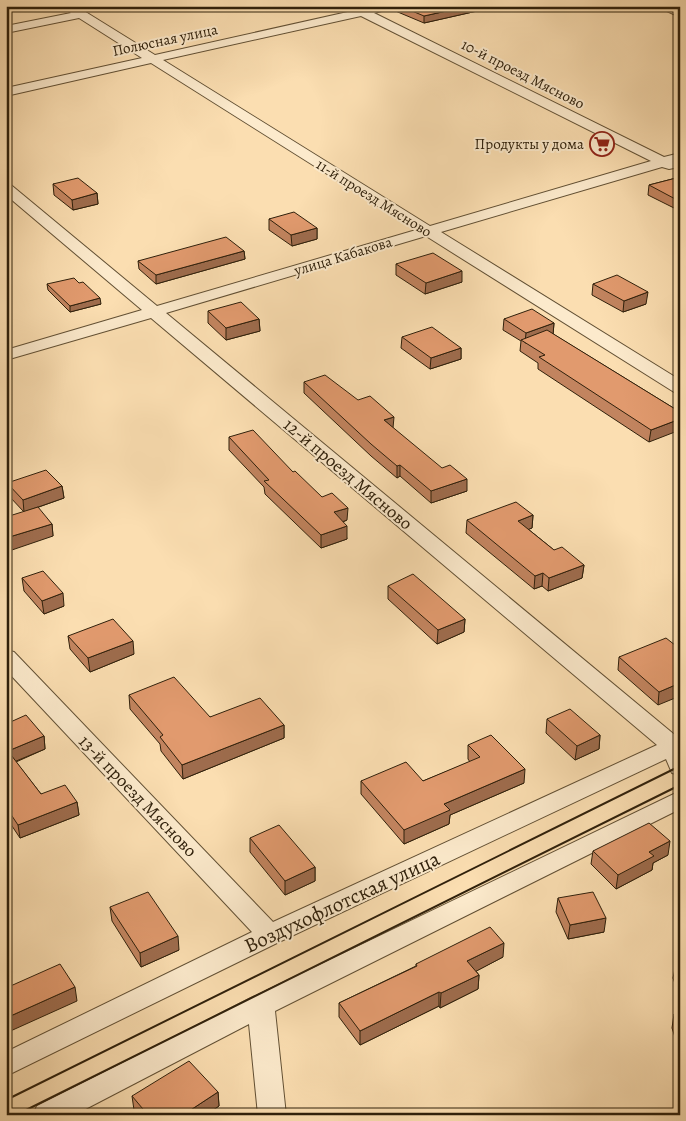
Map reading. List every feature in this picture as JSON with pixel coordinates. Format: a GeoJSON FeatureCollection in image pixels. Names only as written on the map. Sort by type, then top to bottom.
{"type":"FeatureCollection","features":[{"type":"Feature","properties":{"kind":"street","name":"11-й проезд Мясново"},"geometry":{"type":"LineString","coordinates":[[68,6],[680,388]]}},
{"type":"Feature","properties":{"kind":"street","name":"Полюсная улица"},"geometry":{"type":"LineString","coordinates":[[6,92],[356,9],[389,6]]}},
{"type":"Feature","properties":{"kind":"street"},"geometry":{"type":"LineString","coordinates":[[662,6],[680,14]]}},
{"type":"Feature","properties":{"kind":"street","name":"10-й проезд Мясново"},"geometry":{"type":"LineString","coordinates":[[356,9],[680,171]]}},
{"type":"Feature","properties":{"kind":"street"},"geometry":{"type":"LineString","coordinates":[[6,30],[81,14]]}},
{"type":"Feature","properties":{"kind":"street","name":"улица Кабакова"},"geometry":{"type":"LineString","coordinates":[[6,355],[680,157]]}},
{"type":"Feature","properties":{"kind":"street","name":"12-й проезд Мясново"},"geometry":{"type":"LineString","coordinates":[[6,188],[156,312],[677,752]]}},
{"type":"Feature","properties":{"kind":"street","name":"13-й проезд Мясново"},"geometry":{"type":"LineString","coordinates":[[6,656],[270,935]]}},
{"type":"Feature","properties":{"kind":"street","name":"Воздухофлотская улица"},"geometry":{"type":"LineString","coordinates":[[6,1065],[270,935],[677,752]]}},
{"type":"Feature","properties":{"kind":"street"},"geometry":{"type":"LineString","coordinates":[[47,1115],[261,1006],[680,799]]}},
{"type":"Feature","properties":{"kind":"street"},"geometry":{"type":"LineString","coordinates":[[261,1006],[272,1115]]}},
{"type":"Feature","properties":{"kind":"building"},"geometry":{"type":"Polygon","coordinates":[[[400,6],[469,6],[424,16],[400,6]]]}},
{"type":"Feature","properties":{"kind":"building"},"geometry":{"type":"Polygon","coordinates":[[[680,177],[680,201],[649,185],[680,177]]]}},
{"type":"Feature","properties":{"kind":"building"},"geometry":{"type":"Polygon","coordinates":[[[78,178],[97,193],[72,200],[53,184],[78,178]]]}},
{"type":"Feature","properties":{"kind":"building"},"geometry":{"type":"Polygon","coordinates":[[[294,212],[317,228],[291,235],[269,219],[294,212]]]}},
{"type":"Feature","properties":{"kind":"building"},"geometry":{"type":"Polygon","coordinates":[[[226,237],[244,251],[156,275],[138,261],[226,237]]]}},
{"type":"Feature","properties":{"kind":"building"},"geometry":{"type":"Polygon","coordinates":[[[433,253],[462,271],[426,283],[396,264],[433,253]]]}},
{"type":"Feature","properties":{"kind":"building"},"geometry":{"type":"Polygon","coordinates":[[[617,275],[648,292],[624,301],[593,284],[617,275]]]}},
{"type":"Feature","properties":{"kind":"building"},"geometry":{"type":"Polygon","coordinates":[[[74,278],[79,283],[83,282],[100,298],[70,306],[47,284],[74,278]]]}},
{"type":"Feature","properties":{"kind":"building"},"geometry":{"type":"Polygon","coordinates":[[[241,302],[259,319],[226,328],[208,311],[241,302]]]}},
{"type":"Feature","properties":{"kind":"building"},"geometry":{"type":"Polygon","coordinates":[[[532,309],[554,323],[526,333],[504,319],[532,309]]]}},
{"type":"Feature","properties":{"kind":"building"},"geometry":{"type":"Polygon","coordinates":[[[432,327],[461,348],[431,358],[402,337],[432,327]]]}},
{"type":"Feature","properties":{"kind":"building"},"geometry":{"type":"Polygon","coordinates":[[[547,330],[680,412],[680,419],[651,430],[539,357],[545,355],[521,340],[547,330]]]}},
{"type":"Feature","properties":{"kind":"building"},"geometry":{"type":"Polygon","coordinates":[[[325,375],[358,400],[370,396],[394,417],[384,420],[442,468],[450,465],[467,479],[431,491],[371,444],[304,382],[325,375]]]}},
{"type":"Feature","properties":{"kind":"building"},"geometry":{"type":"Polygon","coordinates":[[[253,430],[293,472],[295,471],[322,497],[332,493],[348,508],[334,512],[347,526],[321,535],[264,481],[269,480],[229,437],[253,430]]]}},
{"type":"Feature","properties":{"kind":"building"},"geometry":{"type":"Polygon","coordinates":[[[46,470],[62,486],[23,500],[7,483],[46,470]]]}},
{"type":"Feature","properties":{"kind":"building"},"geometry":{"type":"Polygon","coordinates":[[[516,502],[533,515],[518,521],[554,550],[562,547],[584,565],[549,578],[543,573],[535,576],[467,520],[516,502]]]}},
{"type":"Feature","properties":{"kind":"building"},"geometry":{"type":"Polygon","coordinates":[[[38,507],[52,524],[6,538],[6,517],[38,507]]]}},
{"type":"Feature","properties":{"kind":"building"},"geometry":{"type":"Polygon","coordinates":[[[43,571],[63,593],[42,601],[22,578],[43,571]]]}},
{"type":"Feature","properties":{"kind":"building"},"geometry":{"type":"Polygon","coordinates":[[[413,574],[465,619],[438,630],[388,586],[413,574]]]}},
{"type":"Feature","properties":{"kind":"building"},"geometry":{"type":"Polygon","coordinates":[[[113,619],[133,641],[88,658],[68,636],[113,619]]]}},
{"type":"Feature","properties":{"kind":"building"},"geometry":{"type":"Polygon","coordinates":[[[666,638],[680,649],[680,683],[659,692],[619,657],[666,638]]]}},
{"type":"Feature","properties":{"kind":"building"},"geometry":{"type":"Polygon","coordinates":[[[174,677],[210,717],[260,698],[284,725],[182,765],[160,737],[163,735],[129,695],[174,677]]]}},
{"type":"Feature","properties":{"kind":"building"},"geometry":{"type":"Polygon","coordinates":[[[570,709],[600,735],[577,746],[547,719],[570,709]]]}},
{"type":"Feature","properties":{"kind":"building"},"geometry":{"type":"Polygon","coordinates":[[[26,715],[44,736],[8,751],[41,794],[65,785],[77,802],[18,825],[6,807],[12,805],[6,798],[6,724],[26,715]]]}},
{"type":"Feature","properties":{"kind":"building"},"geometry":{"type":"Polygon","coordinates":[[[491,735],[525,769],[444,804],[450,810],[404,830],[361,781],[406,762],[423,781],[480,757],[468,745],[491,735]]]}},
{"type":"Feature","properties":{"kind":"building"},"geometry":{"type":"Polygon","coordinates":[[[649,823],[670,841],[649,852],[654,856],[618,875],[593,851],[649,823]]]}},
{"type":"Feature","properties":{"kind":"building"},"geometry":{"type":"Polygon","coordinates":[[[279,825],[315,867],[285,881],[250,838],[279,825]]]}},
{"type":"Feature","properties":{"kind":"building"},"geometry":{"type":"Polygon","coordinates":[[[148,892],[178,936],[140,953],[110,907],[148,892]]]}},
{"type":"Feature","properties":{"kind":"building"},"geometry":{"type":"Polygon","coordinates":[[[593,892],[606,918],[570,925],[558,898],[593,892]]]}},
{"type":"Feature","properties":{"kind":"building"},"geometry":{"type":"Polygon","coordinates":[[[490,927],[504,943],[467,961],[479,975],[441,993],[439,992],[360,1031],[339,1003],[417,966],[416,964],[490,927]]]}},
{"type":"Feature","properties":{"kind":"building"},"geometry":{"type":"Polygon","coordinates":[[[60,964],[75,987],[6,1018],[6,988],[60,964]]]}},
{"type":"Feature","properties":{"kind":"building"},"geometry":{"type":"Polygon","coordinates":[[[676,964],[680,964],[680,977],[676,964]]]}},
{"type":"Feature","properties":{"kind":"building"},"geometry":{"type":"Polygon","coordinates":[[[674,1014],[680,1014],[680,1031],[674,1014]]]}},
{"type":"Feature","properties":{"kind":"building"},"geometry":{"type":"Polygon","coordinates":[[[189,1061],[218,1092],[183,1115],[148,1115],[132,1096],[189,1061]]]}},
{"type":"Feature","properties":{"kind":"tram line"},"geometry":{"type":"LineString","coordinates":[[6,1100],[680,766]]}},
{"type":"Feature","properties":{"kind":"tram line"},"geometry":{"type":"LineString","coordinates":[[16,1115],[680,785]]}},
{"type":"Feature","properties":{"kind":"place","name":"Продукты у дома"},"geometry":{"type":"Point","coordinates":[602,144]}}]}
